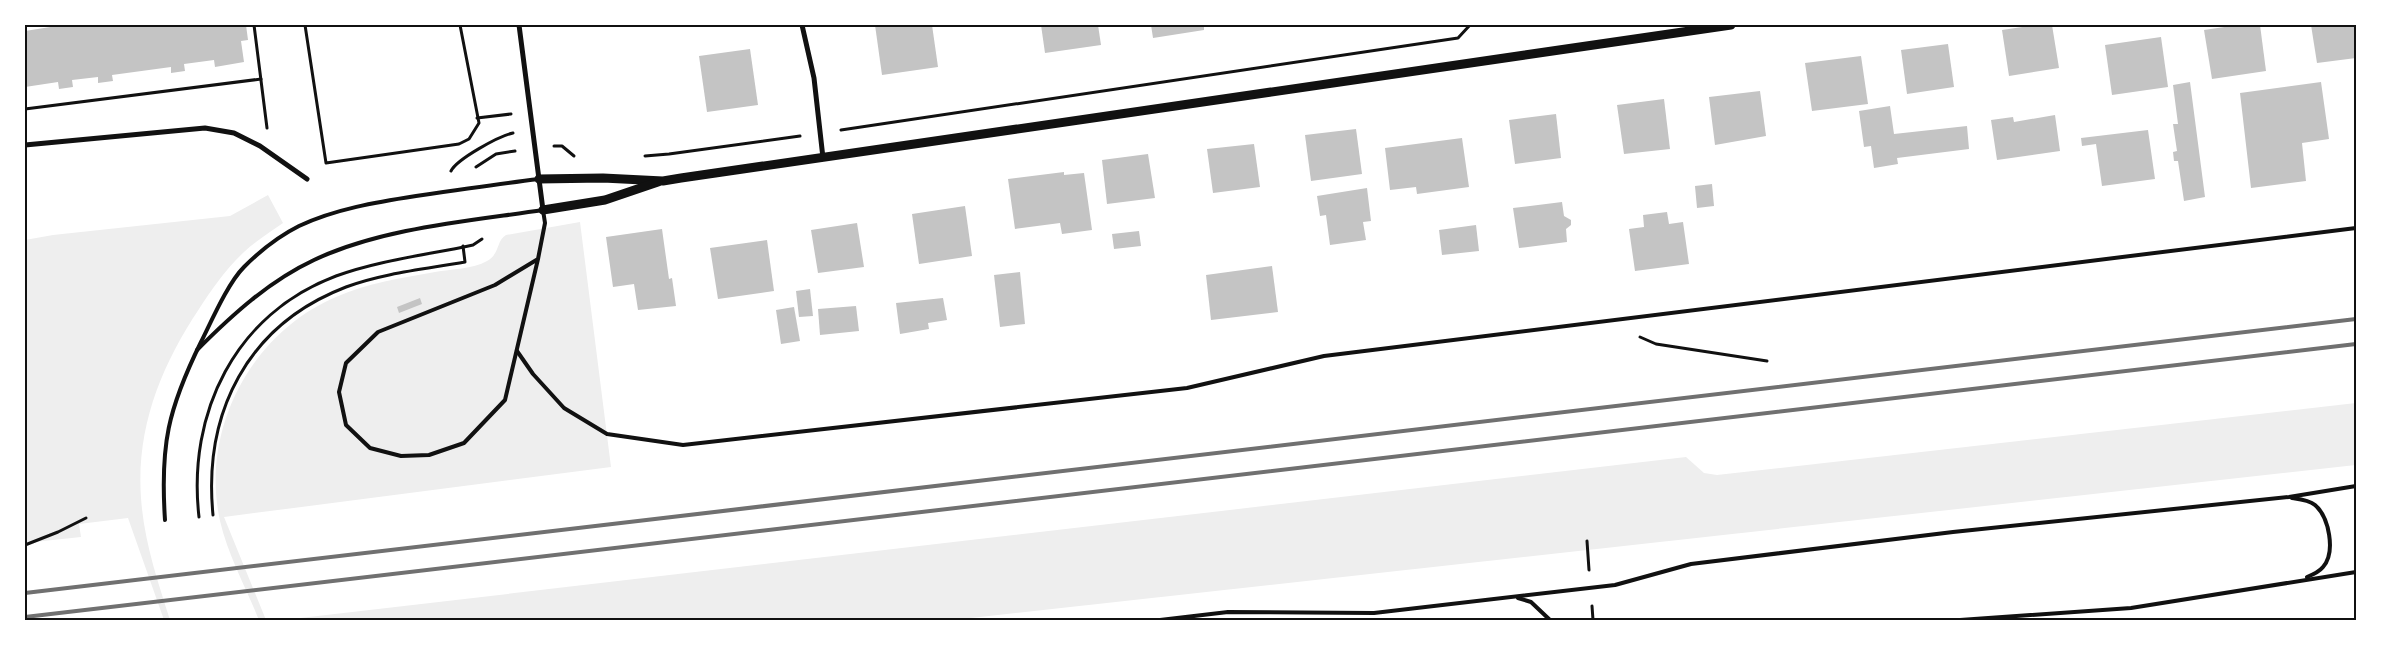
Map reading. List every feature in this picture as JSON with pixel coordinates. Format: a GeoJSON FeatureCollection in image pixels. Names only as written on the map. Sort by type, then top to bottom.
{"type":"FeatureCollection","features":[{"type":"Feature","properties":{"kind":"street"},"geometry":{"type":"LineString","coordinates":[[519,25],[543,210],[606,200],[663,181],[1732,25]]}},
{"type":"Feature","properties":{"kind":"street"},"geometry":{"type":"LineString","coordinates":[[802,25],[814,78],[823,159]]}},
{"type":"Feature","properties":{"kind":"street"},"geometry":{"type":"LineString","coordinates":[[25,145],[205,128],[234,133],[271,153],[306,179]]}},
{"type":"Feature","properties":{"kind":"street"},"geometry":{"type":"LineString","coordinates":[[539,179],[603,178],[663,181]]}},
{"type":"Feature","properties":{"kind":"lane"},"geometry":{"type":"LineString","coordinates":[[165,520],[162,482],[164,446],[172,411],[183,379],[197,350],[218,308],[243,268],[270,245],[299,226],[327,215],[356,207],[474,187],[539,179]]}},
{"type":"Feature","properties":{"kind":"lane"},"geometry":{"type":"LineString","coordinates":[[197,350],[230,316],[287,275],[314,260],[350,246],[385,237],[543,210],[545,223],[538,259],[505,400],[464,443],[429,455],[401,456],[370,448],[346,424],[339,392],[346,363],[378,332],[495,285],[538,259]]}},
{"type":"Feature","properties":{"kind":"lane"},"geometry":{"type":"LineString","coordinates":[[517,351],[533,374],[564,408],[607,434],[683,445],[1177,389],[1324,356],[2356,228]]}},
{"type":"Feature","properties":{"kind":"lane"},"geometry":{"type":"LineString","coordinates":[[1160,620],[1228,612],[1374,613],[1614,585],[1691,564],[1963,531],[2289,497],[2356,486]]}},
{"type":"Feature","properties":{"kind":"lane"},"geometry":{"type":"LineString","coordinates":[[2289,497],[2314,504],[2321,513],[2329,540],[2329,556],[2324,567],[2313,575],[2298,581]]}},
{"type":"Feature","properties":{"kind":"lane"},"geometry":{"type":"LineString","coordinates":[[1960,620],[2132,608],[2356,572]]}},
{"type":"Feature","properties":{"kind":"lane"},"geometry":{"type":"LineString","coordinates":[[1515,597],[1531,602],[1550,620]]}},
{"type":"Feature","properties":{"kind":"path"},"geometry":{"type":"LineString","coordinates":[[254,25],[271,153]]}},
{"type":"Feature","properties":{"kind":"path"},"geometry":{"type":"LineString","coordinates":[[305,25],[326,163],[459,144],[469,139],[479,123],[460,25]]}},
{"type":"Feature","properties":{"kind":"path"},"geometry":{"type":"LineString","coordinates":[[639,156],[669,154],[820,133],[1458,38],[1470,25]]}},
{"type":"Feature","properties":{"kind":"path"},"geometry":{"type":"LineString","coordinates":[[25,109],[261,79]]}},
{"type":"Feature","properties":{"kind":"path"},"geometry":{"type":"LineString","coordinates":[[477,118],[512,114],[513,123]]}},
{"type":"Feature","properties":{"kind":"path"},"geometry":{"type":"LineString","coordinates":[[474,187],[474,168],[501,152],[562,146],[569,153],[582,158]]}},
{"type":"Feature","properties":{"kind":"path"},"geometry":{"type":"LineString","coordinates":[[200,516],[197,468],[204,422],[222,377],[246,341],[285,304],[335,277],[370,265],[477,244],[482,236],[480,220]]}},
{"type":"Feature","properties":{"kind":"path"},"geometry":{"type":"LineString","coordinates":[[213,515],[211,468],[219,421],[237,379],[249,360],[270,335],[302,309],[347,287],[396,274],[465,262]]}},
{"type":"Feature","properties":{"kind":"path"},"geometry":{"type":"LineString","coordinates":[[1639,336],[1656,344],[1767,361]]}},
{"type":"Feature","properties":{"kind":"path"},"geometry":{"type":"LineString","coordinates":[[25,545],[86,518]]}},
{"type":"Feature","properties":{"kind":"shaded area"},"geometry":{"type":"Polygon","coordinates":[[[268,195],[283,223],[244,252],[225,272],[209,294],[173,353],[163,375],[147,422],[140,472],[141,498],[148,545],[170,620],[164,620],[128,518],[79,524],[81,537],[25,543],[25,240],[53,235],[230,216],[268,195]]]}},
{"type":"Feature","properties":{"kind":"shaded area"},"geometry":{"type":"Polygon","coordinates":[[[580,222],[611,467],[224,517],[266,620],[259,620],[223,534],[216,487],[218,453],[226,420],[239,388],[257,360],[279,334],[306,313],[336,297],[360,288],[385,282],[475,266],[487,261],[494,255],[506,235],[580,222]]]}},
{"type":"Feature","properties":{"kind":"shaded area"},"geometry":{"type":"Polygon","coordinates":[[[2356,403],[2356,465],[953,620],[283,620],[1686,457],[1704,473],[1717,475],[2356,403]]]}},
{"type":"Feature","properties":{"kind":"building"},"geometry":{"type":"Polygon","coordinates":[[[63,25],[246,25],[248,40],[241,41],[244,62],[215,67],[214,60],[184,64],[185,71],[171,73],[171,67],[112,75],[113,81],[98,83],[98,77],[72,80],[73,87],[59,89],[58,82],[25,87],[25,31],[63,25]]]}},
{"type":"Feature","properties":{"kind":"building"},"geometry":{"type":"Polygon","coordinates":[[[875,25],[932,25],[938,67],[882,75],[875,25]]]}},
{"type":"Feature","properties":{"kind":"building"},"geometry":{"type":"Polygon","coordinates":[[[1041,25],[1098,25],[1101,45],[1045,53],[1041,25]]]}},
{"type":"Feature","properties":{"kind":"building"},"geometry":{"type":"Polygon","coordinates":[[[1151,25],[1204,25],[1204,30],[1153,38],[1151,25]]]}},
{"type":"Feature","properties":{"kind":"building"},"geometry":{"type":"Polygon","coordinates":[[[2035,25],[2052,25],[2059,68],[2009,76],[2002,30],[2035,25]]]}},
{"type":"Feature","properties":{"kind":"building"},"geometry":{"type":"Polygon","coordinates":[[[2238,25],[2260,25],[2266,71],[2212,79],[2204,30],[2238,25]]]}},
{"type":"Feature","properties":{"kind":"building"},"geometry":{"type":"Polygon","coordinates":[[[2311,25],[2356,25],[2356,58],[2317,63],[2311,25]]]}},
{"type":"Feature","properties":{"kind":"building"},"geometry":{"type":"Polygon","coordinates":[[[2161,37],[2168,87],[2112,95],[2105,45],[2161,37]]]}},
{"type":"Feature","properties":{"kind":"building"},"geometry":{"type":"Polygon","coordinates":[[[1948,44],[1954,87],[1907,94],[1901,50],[1948,44]]]}},
{"type":"Feature","properties":{"kind":"building"},"geometry":{"type":"Polygon","coordinates":[[[750,49],[758,105],[707,112],[699,56],[750,49]]]}},
{"type":"Feature","properties":{"kind":"building"},"geometry":{"type":"Polygon","coordinates":[[[1861,56],[1868,104],[1812,111],[1805,63],[1861,56]]]}},
{"type":"Feature","properties":{"kind":"building"},"geometry":{"type":"Polygon","coordinates":[[[2190,82],[2205,197],[2184,201],[2178,161],[2174,161],[2173,152],[2177,151],[2173,124],[2178,124],[2173,85],[2190,82]]]}},
{"type":"Feature","properties":{"kind":"building"},"geometry":{"type":"Polygon","coordinates":[[[2321,82],[2329,139],[2302,143],[2306,181],[2251,188],[2240,93],[2321,82]]]}},
{"type":"Feature","properties":{"kind":"building"},"geometry":{"type":"Polygon","coordinates":[[[1760,91],[1766,136],[1715,145],[1709,97],[1760,91]]]}},
{"type":"Feature","properties":{"kind":"building"},"geometry":{"type":"Polygon","coordinates":[[[1664,99],[1670,149],[1624,154],[1617,105],[1664,99]]]}},
{"type":"Feature","properties":{"kind":"building"},"geometry":{"type":"Polygon","coordinates":[[[1890,106],[1894,134],[1967,126],[1969,149],[1897,158],[1898,164],[1874,168],[1871,146],[1864,147],[1859,111],[1890,106]]]}},
{"type":"Feature","properties":{"kind":"building"},"geometry":{"type":"Polygon","coordinates":[[[1556,114],[1561,158],[1515,164],[1509,120],[1556,114]]]}},
{"type":"Feature","properties":{"kind":"building"},"geometry":{"type":"Polygon","coordinates":[[[2055,115],[2060,151],[1997,160],[1991,120],[2013,117],[2014,122],[2055,115]]]}},
{"type":"Feature","properties":{"kind":"building"},"geometry":{"type":"Polygon","coordinates":[[[1356,129],[1362,174],[1311,181],[1305,135],[1356,129]]]}},
{"type":"Feature","properties":{"kind":"building"},"geometry":{"type":"Polygon","coordinates":[[[2148,130],[2155,179],[2102,186],[2096,144],[2082,146],[2081,138],[2148,130]]]}},
{"type":"Feature","properties":{"kind":"building"},"geometry":{"type":"Polygon","coordinates":[[[1462,138],[1469,187],[1417,194],[1416,187],[1390,190],[1385,148],[1462,138]]]}},
{"type":"Feature","properties":{"kind":"building"},"geometry":{"type":"Polygon","coordinates":[[[1254,144],[1260,187],[1213,193],[1207,149],[1254,144]]]}},
{"type":"Feature","properties":{"kind":"building"},"geometry":{"type":"Polygon","coordinates":[[[1148,154],[1155,198],[1107,204],[1102,160],[1148,154]]]}},
{"type":"Feature","properties":{"kind":"building"},"geometry":{"type":"Polygon","coordinates":[[[1064,172],[1064,175],[1084,173],[1092,230],[1062,234],[1060,223],[1015,229],[1008,179],[1064,172]]]}},
{"type":"Feature","properties":{"kind":"building"},"geometry":{"type":"Polygon","coordinates":[[[1712,184],[1714,206],[1697,208],[1695,186],[1712,184]]]}},
{"type":"Feature","properties":{"kind":"building"},"geometry":{"type":"Polygon","coordinates":[[[1367,188],[1371,221],[1363,222],[1366,240],[1330,245],[1326,215],[1320,216],[1317,196],[1367,188]]]}},
{"type":"Feature","properties":{"kind":"building"},"geometry":{"type":"Polygon","coordinates":[[[1562,202],[1564,216],[1571,220],[1571,225],[1566,229],[1567,242],[1519,248],[1513,208],[1562,202]]]}},
{"type":"Feature","properties":{"kind":"building"},"geometry":{"type":"Polygon","coordinates":[[[965,206],[972,256],[919,264],[912,214],[965,206]]]}},
{"type":"Feature","properties":{"kind":"building"},"geometry":{"type":"Polygon","coordinates":[[[1667,212],[1669,224],[1683,222],[1689,264],[1635,271],[1629,229],[1644,227],[1643,215],[1667,212]]]}},
{"type":"Feature","properties":{"kind":"building"},"geometry":{"type":"Polygon","coordinates":[[[857,223],[864,267],[818,273],[811,230],[857,223]]]}},
{"type":"Feature","properties":{"kind":"building"},"geometry":{"type":"Polygon","coordinates":[[[1476,225],[1479,251],[1442,255],[1439,230],[1476,225]]]}},
{"type":"Feature","properties":{"kind":"building"},"geometry":{"type":"Polygon","coordinates":[[[662,229],[669,279],[672,278],[676,306],[638,310],[634,284],[613,287],[606,237],[662,229]]]}},
{"type":"Feature","properties":{"kind":"building"},"geometry":{"type":"Polygon","coordinates":[[[1139,231],[1141,246],[1114,249],[1112,234],[1139,231]]]}},
{"type":"Feature","properties":{"kind":"building"},"geometry":{"type":"Polygon","coordinates":[[[767,240],[774,291],[718,299],[710,248],[767,240]]]}},
{"type":"Feature","properties":{"kind":"building"},"geometry":{"type":"Polygon","coordinates":[[[1272,266],[1278,312],[1211,320],[1206,275],[1272,266]]]}},
{"type":"Feature","properties":{"kind":"building"},"geometry":{"type":"Polygon","coordinates":[[[1020,272],[1025,324],[1000,327],[994,275],[1020,272]]]}},
{"type":"Feature","properties":{"kind":"building"},"geometry":{"type":"Polygon","coordinates":[[[810,289],[813,316],[799,317],[796,291],[810,289]]]}},
{"type":"Feature","properties":{"kind":"building"},"geometry":{"type":"Polygon","coordinates":[[[420,298],[422,304],[399,313],[397,307],[420,298]]]}},
{"type":"Feature","properties":{"kind":"building"},"geometry":{"type":"Polygon","coordinates":[[[943,298],[947,320],[928,323],[929,329],[900,334],[896,303],[943,298]]]}},
{"type":"Feature","properties":{"kind":"building"},"geometry":{"type":"Polygon","coordinates":[[[856,306],[859,331],[820,335],[818,309],[856,306]]]}},
{"type":"Feature","properties":{"kind":"building"},"geometry":{"type":"Polygon","coordinates":[[[794,307],[800,341],[781,344],[776,310],[794,307]]]}},
{"type":"Feature","properties":{"kind":"railway"},"geometry":{"type":"LineString","coordinates":[[25,593],[2356,319]]}},
{"type":"Feature","properties":{"kind":"railway"},"geometry":{"type":"LineString","coordinates":[[25,617],[2356,344]]}}]}
